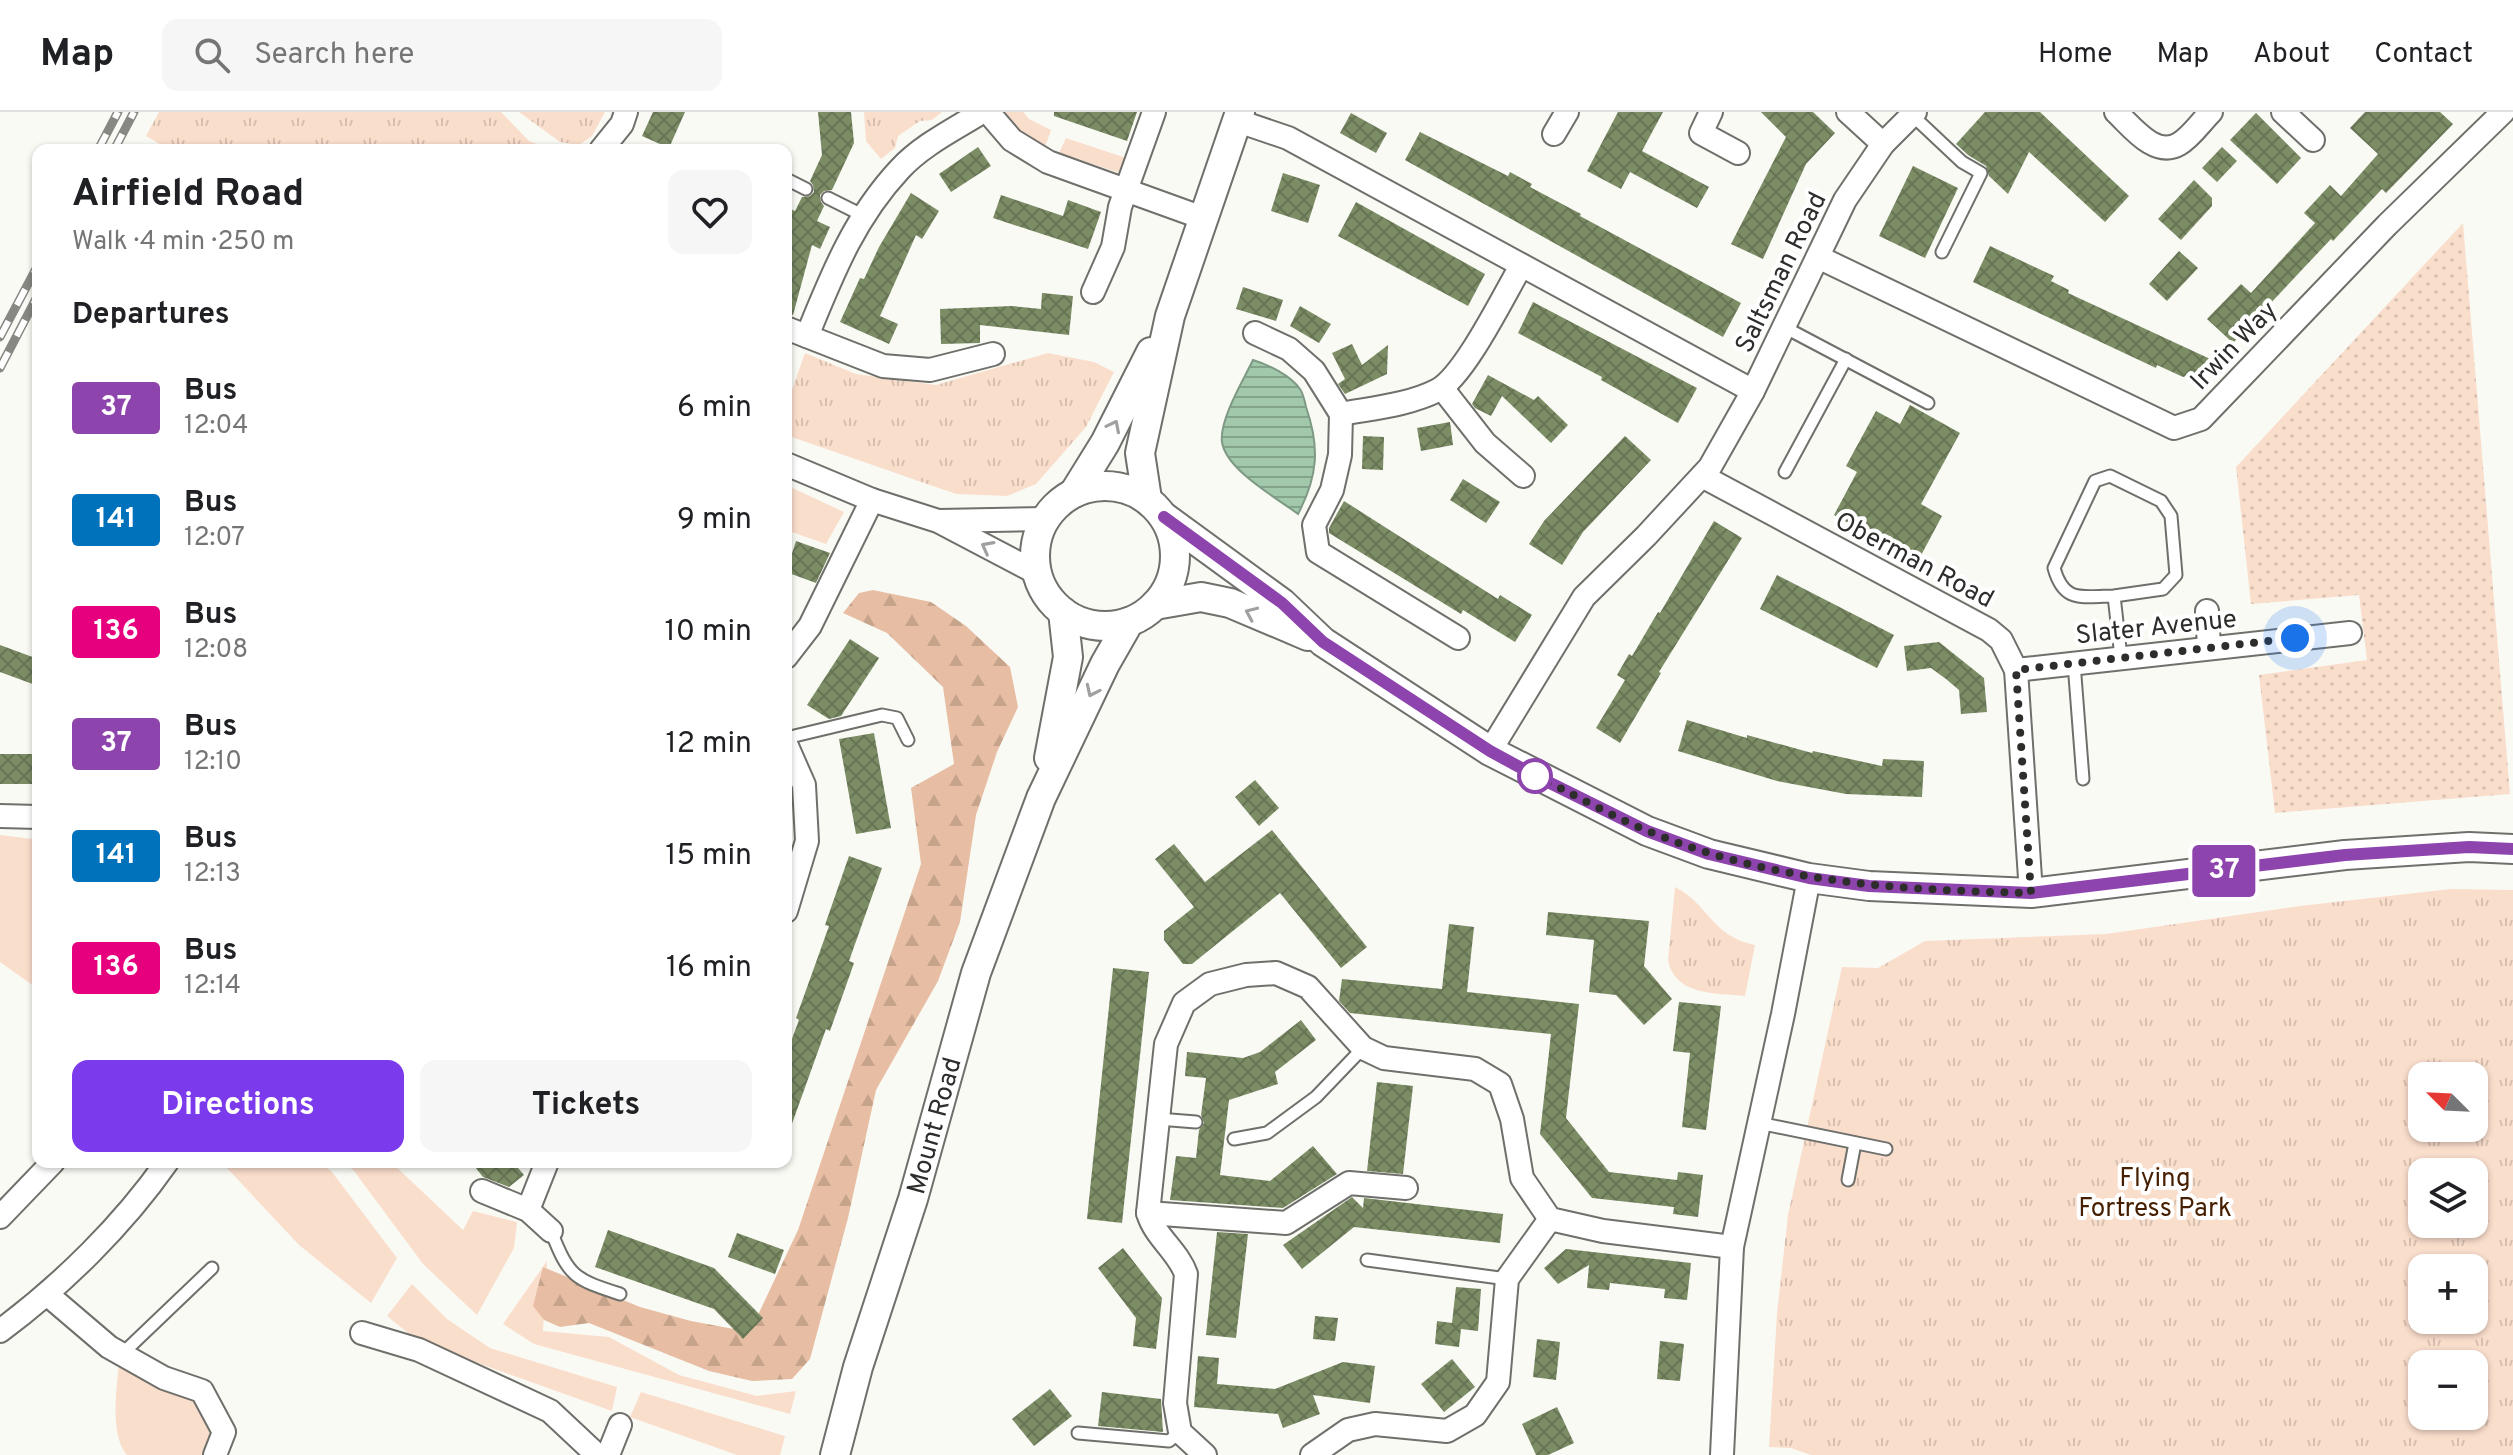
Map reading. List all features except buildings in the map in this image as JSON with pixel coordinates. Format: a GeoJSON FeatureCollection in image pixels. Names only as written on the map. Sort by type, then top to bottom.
{"type":"FeatureCollection","features":[{"type":"Feature","properties":{"kind":"street"},"geometry":{"type":"LineString","coordinates":[[606,144],[622,124],[626,112]]}},
{"type":"Feature","properties":{"kind":"street"},"geometry":{"type":"LineString","coordinates":[[993,354],[930,370],[883,366],[796,332],[862,215],[902,166],[985,112],[1012,140],[1048,162],[1203,218]]}},
{"type":"Feature","properties":{"kind":"street"},"geometry":{"type":"LineString","coordinates":[[1093,292],[1113,247],[1120,207],[1154,112]]}},
{"type":"Feature","properties":{"kind":"street"},"geometry":{"type":"LineString","coordinates":[[1554,134],[1567,112]]}},
{"type":"Feature","properties":{"kind":"street"},"geometry":{"type":"LineString","coordinates":[[1711,112],[1701,133],[1738,153]]}},
{"type":"Feature","properties":{"kind":"street"},"geometry":{"type":"LineString","coordinates":[[1848,112],[1883,144]]}},
{"type":"Feature","properties":{"kind":"street"},"geometry":{"type":"LineString","coordinates":[[2116,112],[2149,143],[2164,148],[2179,144],[2211,112]]}},
{"type":"Feature","properties":{"kind":"street"},"geometry":{"type":"LineString","coordinates":[[2283,112],[2313,140]]}},
{"type":"Feature","properties":{"kind":"street","name":"Irwin Way"},"geometry":{"type":"LineString","coordinates":[[1818,257],[2174,428],[2201,419],[2387,225],[2503,112]]}},
{"type":"Feature","properties":{"kind":"street","name":"Saltsman Road"},"geometry":{"type":"LineString","coordinates":[[1490,751],[1584,597],[1706,472],[1753,391],[1845,200],[1883,144],[1913,113]]}},
{"type":"Feature","properties":{"kind":"street"},"geometry":{"type":"LineString","coordinates":[[1323,642],[1282,603],[1156,508],[1124,488],[1098,486],[1074,493],[1057,504],[1037,536],[1037,573],[1046,595],[1063,612],[1083,622],[1106,626],[1129,622],[1155,605],[1166,590],[1173,573],[1175,553],[1172,534],[1156,508],[1140,453],[1170,316],[1239,117],[1288,138],[1753,391]]}},
{"type":"Feature","properties":{"kind":"street"},"geometry":{"type":"LineString","coordinates":[[1341,414],[1417,399],[1442,388],[1464,363],[1521,266]]}},
{"type":"Feature","properties":{"kind":"street"},"geometry":{"type":"LineString","coordinates":[[1074,493],[1105,443],[1170,316]]}},
{"type":"Feature","properties":{"kind":"street"},"geometry":{"type":"LineString","coordinates":[[1255,333],[1289,349],[1314,371],[1341,414],[1338,467],[1332,490],[1314,525],[1318,552],[1458,638]]}},
{"type":"Feature","properties":{"kind":"street"},"geometry":{"type":"LineString","coordinates":[[1442,388],[1485,443],[1523,476]]}},
{"type":"Feature","properties":{"kind":"street"},"geometry":{"type":"LineString","coordinates":[[792,467],[872,500],[938,521],[1037,573]]}},
{"type":"Feature","properties":{"kind":"street","name":"Oberman Road"},"geometry":{"type":"LineString","coordinates":[[1706,472],[1989,630],[2001,640],[2016,670],[2031,893]]}},
{"type":"Feature","properties":{"kind":"street"},"geometry":{"type":"LineString","coordinates":[[792,649],[810,626],[872,500]]}},
{"type":"Feature","properties":{"kind":"street"},"geometry":{"type":"LineString","coordinates":[[938,521],[1045,519]]}},
{"type":"Feature","properties":{"kind":"street"},"geometry":{"type":"LineString","coordinates":[[1155,605],[1201,597],[1230,603],[1323,642],[1490,751],[1647,831],[1709,854],[1809,878],[1869,886],[2031,893],[2345,855],[2469,847],[2513,849]]}},
{"type":"Feature","properties":{"kind":"street"},"geometry":{"type":"LineString","coordinates":[[2207,611],[2209,647]]}},
{"type":"Feature","properties":{"kind":"street","name":"Mount Road"},"geometry":{"type":"LineString","coordinates":[[1041,798],[1068,657],[1063,612]]}},
{"type":"Feature","properties":{"kind":"street","name":"Mount Road"},"geometry":{"type":"LineString","coordinates":[[835,1455],[858,1367],[913,1199],[976,973],[1041,798],[1105,664],[1129,622]]}},
{"type":"Feature","properties":{"kind":"street","name":"Slater Avenue"},"geometry":{"type":"LineString","coordinates":[[2016,670],[2350,633]]}},
{"type":"Feature","properties":{"kind":"street"},"geometry":{"type":"LineString","coordinates":[[792,756],[804,785],[807,841],[792,891]]}},
{"type":"Feature","properties":{"kind":"street"},"geometry":{"type":"LineString","coordinates":[[0,816],[32,817]]}},
{"type":"Feature","properties":{"kind":"street"},"geometry":{"type":"LineString","coordinates":[[1722,1455],[1732,1247],[1809,878]]}},
{"type":"Feature","properties":{"kind":"street"},"geometry":{"type":"LineString","coordinates":[[1205,1455],[1180,1432],[1175,1403],[1186,1274],[1183,1264],[1152,1226],[1148,1213],[1166,1044],[1184,1003],[1210,984],[1246,975],[1276,973],[1308,987],[1363,1048],[1384,1058],[1475,1069],[1500,1084],[1512,1119],[1522,1178],[1550,1219],[1603,1231],[1732,1247]]}},
{"type":"Feature","properties":{"kind":"street"},"geometry":{"type":"LineString","coordinates":[[0,1217],[47,1168]]}},
{"type":"Feature","properties":{"kind":"street"},"geometry":{"type":"LineString","coordinates":[[0,1331],[48,1295],[149,1187],[163,1168]]}},
{"type":"Feature","properties":{"kind":"street"},"geometry":{"type":"LineString","coordinates":[[528,1210],[545,1168]]}},
{"type":"Feature","properties":{"kind":"street"},"geometry":{"type":"LineString","coordinates":[[1148,1213],[1286,1223],[1349,1183],[1406,1188]]}},
{"type":"Feature","properties":{"kind":"street"},"geometry":{"type":"LineString","coordinates":[[482,1191],[528,1210],[551,1231]]}},
{"type":"Feature","properties":{"kind":"street"},"geometry":{"type":"LineString","coordinates":[[1312,1455],[1348,1430],[1375,1424],[1447,1431],[1475,1415],[1498,1382],[1507,1279],[1550,1219]]}},
{"type":"Feature","properties":{"kind":"street"},"geometry":{"type":"LineString","coordinates":[[48,1295],[109,1347],[164,1378],[202,1391],[224,1432],[215,1455]]}},
{"type":"Feature","properties":{"kind":"street"},"geometry":{"type":"LineString","coordinates":[[362,1333],[419,1350],[550,1411],[597,1455]]}},
{"type":"Feature","properties":{"kind":"street"},"geometry":{"type":"LineString","coordinates":[[608,1455],[620,1425]]}},
{"type":"Feature","properties":{"kind":"lane"},"geometry":{"type":"LineString","coordinates":[[1913,113],[1962,162],[1981,173],[1942,252]]}},
{"type":"Feature","properties":{"kind":"lane"},"geometry":{"type":"LineString","coordinates":[[792,182],[806,189]]}},
{"type":"Feature","properties":{"kind":"lane"},"geometry":{"type":"LineString","coordinates":[[828,198],[862,215]]}},
{"type":"Feature","properties":{"kind":"lane"},"geometry":{"type":"LineString","coordinates":[[1784,327],[1928,403]]}},
{"type":"Feature","properties":{"kind":"lane"},"geometry":{"type":"LineString","coordinates":[[1785,472],[1846,359]]}},
{"type":"Feature","properties":{"kind":"lane"},"geometry":{"type":"LineString","coordinates":[[2110,476],[2161,501],[2171,516],[2176,575],[2163,589],[2114,596],[2073,597],[2059,586],[2054,568],[2095,481],[2110,476]]}},
{"type":"Feature","properties":{"kind":"lane"},"geometry":{"type":"LineString","coordinates":[[2114,596],[2121,657]]}},
{"type":"Feature","properties":{"kind":"lane"},"geometry":{"type":"LineString","coordinates":[[2074,663],[2083,779]]}},
{"type":"Feature","properties":{"kind":"lane"},"geometry":{"type":"LineString","coordinates":[[792,739],[882,715],[897,718],[908,740]]}},
{"type":"Feature","properties":{"kind":"lane"},"geometry":{"type":"LineString","coordinates":[[1234,1139],[1267,1133],[1316,1097],[1363,1048]]}},
{"type":"Feature","properties":{"kind":"lane"},"geometry":{"type":"LineString","coordinates":[[1158,1119],[1196,1122]]}},
{"type":"Feature","properties":{"kind":"lane"},"geometry":{"type":"LineString","coordinates":[[1759,1123],[1886,1149]]}},
{"type":"Feature","properties":{"kind":"lane"},"geometry":{"type":"LineString","coordinates":[[1848,1180],[1855,1143]]}},
{"type":"Feature","properties":{"kind":"lane"},"geometry":{"type":"LineString","coordinates":[[551,1231],[562,1260],[574,1275],[620,1294]]}},
{"type":"Feature","properties":{"kind":"lane"},"geometry":{"type":"LineString","coordinates":[[1367,1260],[1507,1279]]}},
{"type":"Feature","properties":{"kind":"lane"},"geometry":{"type":"LineString","coordinates":[[122,1354],[212,1268]]}},
{"type":"Feature","properties":{"kind":"lane"},"geometry":{"type":"LineString","coordinates":[[1078,1433],[1169,1441],[1180,1432]]}},
{"type":"Feature","properties":{"kind":"green space"},"geometry":{"type":"Polygon","coordinates":[[[159,112],[501,112],[529,141],[536,144],[160,144],[146,136],[159,112]]]}},
{"type":"Feature","properties":{"kind":"green space"},"geometry":{"type":"Polygon","coordinates":[[[519,112],[605,112],[592,136],[580,144],[560,142],[519,112]]]}},
{"type":"Feature","properties":{"kind":"green space"},"geometry":{"type":"Polygon","coordinates":[[[864,112],[942,112],[932,120],[920,121],[898,136],[895,148],[881,159],[866,141],[864,112]]]}},
{"type":"Feature","properties":{"kind":"green space"},"geometry":{"type":"Polygon","coordinates":[[[1002,112],[1023,112],[1029,119],[1051,130],[1045,147],[1020,132],[1002,112]]]}},
{"type":"Feature","properties":{"kind":"green space"},"geometry":{"type":"Polygon","coordinates":[[[1066,138],[1126,158],[1120,173],[1059,153],[1066,138]]]}},
{"type":"Feature","properties":{"kind":"green space"},"geometry":{"type":"Polygon","coordinates":[[[2463,223],[2510,794],[2275,813],[2259,675],[2367,660],[2359,595],[2251,604],[2236,467],[2463,223]]]}},
{"type":"Feature","properties":{"kind":"green space"},"geometry":{"type":"Polygon","coordinates":[[[805,353],[856,374],[936,385],[1048,353],[1094,362],[1114,372],[1086,427],[1036,484],[1007,496],[956,494],[792,437],[792,390],[805,353]]]}},
{"type":"Feature","properties":{"kind":"green space"},"geometry":{"type":"Polygon","coordinates":[[[792,488],[844,512],[826,544],[792,532],[792,488]]]}},
{"type":"Feature","properties":{"kind":"green space"},"geometry":{"type":"Polygon","coordinates":[[[873,590],[931,602],[966,626],[1010,667],[1018,707],[997,752],[976,815],[960,922],[938,981],[876,1090],[848,1218],[810,1359],[792,1379],[752,1381],[709,1371],[589,1323],[560,1327],[544,1320],[533,1306],[543,1267],[640,1307],[750,1332],[798,1230],[921,864],[911,788],[954,764],[943,687],[887,633],[843,613],[859,593],[873,590]]]}},
{"type":"Feature","properties":{"kind":"green space"},"geometry":{"type":"Polygon","coordinates":[[[0,835],[32,839],[32,985],[0,962],[0,835]]]}},
{"type":"Feature","properties":{"kind":"green space"},"geometry":{"type":"Polygon","coordinates":[[[1675,887],[1696,902],[1729,935],[1755,945],[1745,996],[1698,990],[1679,980],[1672,972],[1668,960],[1675,887]]]}},
{"type":"Feature","properties":{"kind":"green space","name":"Flying Fortress Park"},"geometry":{"type":"Polygon","coordinates":[[[2451,889],[2513,890],[2513,1455],[1811,1455],[1791,1448],[1769,1447],[1777,1313],[1788,1215],[1842,967],[1878,968],[1925,941],[2106,934],[2300,906],[2451,889]]]}},
{"type":"Feature","properties":{"kind":"green space"},"geometry":{"type":"Polygon","coordinates":[[[227,1168],[327,1168],[397,1258],[371,1303],[299,1245],[227,1168]]]}},
{"type":"Feature","properties":{"kind":"green space"},"geometry":{"type":"Polygon","coordinates":[[[351,1168],[397,1168],[463,1230],[473,1211],[517,1222],[514,1248],[477,1315],[423,1264],[351,1168]]]}},
{"type":"Feature","properties":{"kind":"green space"},"geometry":{"type":"Polygon","coordinates":[[[547,1261],[543,1331],[609,1337],[679,1375],[757,1396],[796,1391],[790,1414],[534,1344],[503,1324],[547,1261]]]}},
{"type":"Feature","properties":{"kind":"green space"},"geometry":{"type":"Polygon","coordinates":[[[412,1284],[447,1319],[490,1348],[617,1387],[612,1411],[419,1342],[387,1316],[412,1284]]]}},
{"type":"Feature","properties":{"kind":"green space"},"geometry":{"type":"Polygon","coordinates":[[[119,1361],[194,1398],[214,1432],[202,1455],[127,1455],[121,1446],[116,1423],[119,1361]]]}},
{"type":"Feature","properties":{"kind":"green space"},"geometry":{"type":"Polygon","coordinates":[[[641,1392],[785,1436],[780,1455],[737,1455],[630,1417],[641,1392]]]}},
{"type":"Feature","properties":{"kind":"shaded area"},"geometry":{"type":"Polygon","coordinates":[[[1253,360],[1285,375],[1296,384],[1304,398],[1313,435],[1315,461],[1310,487],[1298,514],[1242,473],[1222,442],[1228,411],[1253,360]]]}},
{"type":"Feature","properties":{"kind":"railway"},"geometry":{"type":"LineString","coordinates":[[101,144],[118,112]]}},
{"type":"Feature","properties":{"kind":"railway"},"geometry":{"type":"LineString","coordinates":[[117,144],[134,112]]}},
{"type":"Feature","properties":{"kind":"railway"},"geometry":{"type":"LineString","coordinates":[[0,337],[32,276]]}},
{"type":"Feature","properties":{"kind":"railway"},"geometry":{"type":"LineString","coordinates":[[0,368],[32,307]]}},
{"type":"Feature","properties":{"kind":"bus line","name":"37"},"geometry":{"type":"LineString","coordinates":[[1164,517],[1282,603],[1323,642],[1490,751],[1647,831],[1709,854],[1809,878],[1869,886],[2031,893],[2345,855],[2469,847],[2513,849]]}},
{"type":"Feature","properties":{"kind":"route"},"geometry":{"type":"LineString","coordinates":[[1535,776],[1647,831],[1709,854],[1809,878],[1869,886],[2031,893],[2016,670],[2295,638]]}}]}
